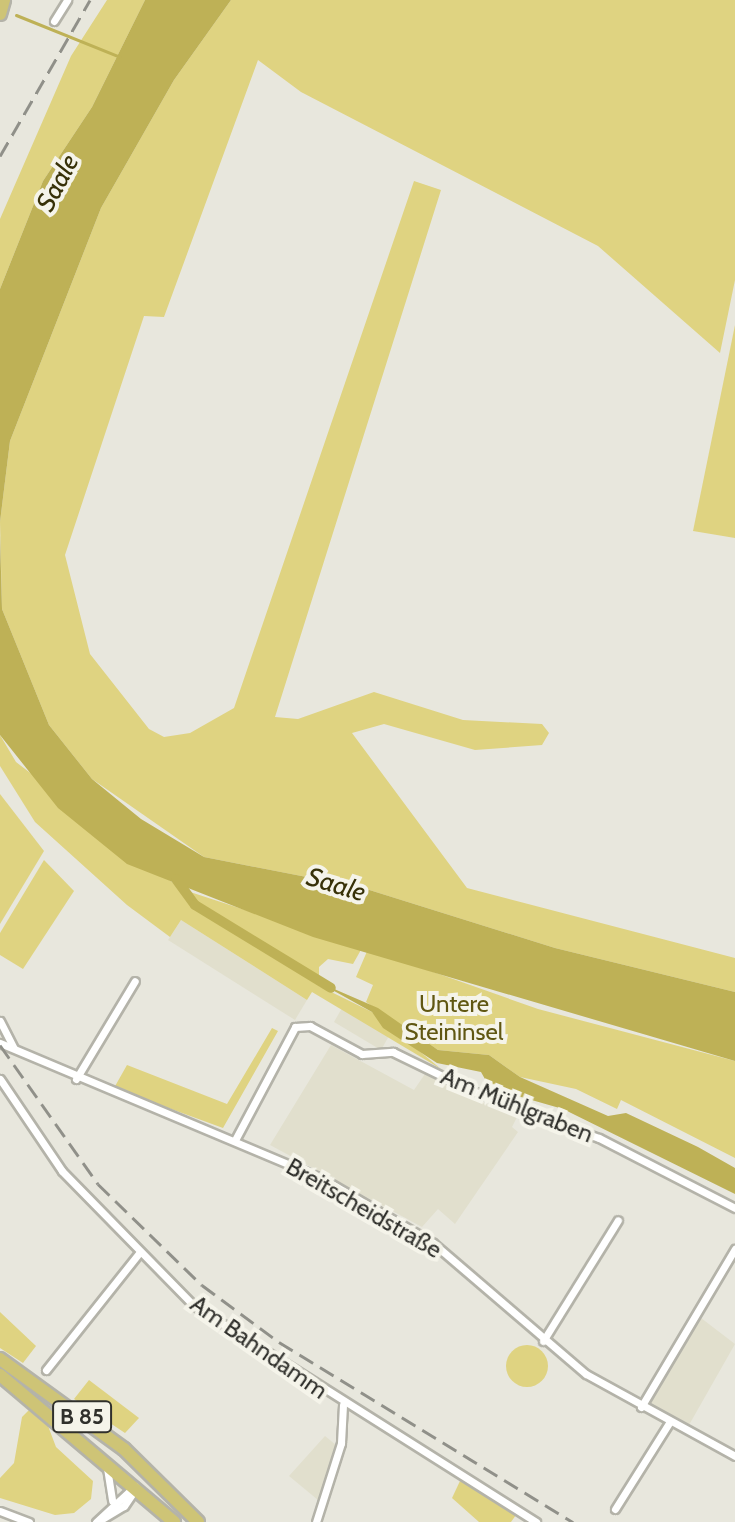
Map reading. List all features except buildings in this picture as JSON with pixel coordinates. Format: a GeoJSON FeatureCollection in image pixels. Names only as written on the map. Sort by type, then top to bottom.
{"type":"FeatureCollection","features":[{"type":"Feature","properties":{"kind":"main road"},"geometry":{"type":"LineString","coordinates":[[0,14],[4,0]]}},
{"type":"Feature","properties":{"kind":"main road","name":"B 85"},"geometry":{"type":"LineString","coordinates":[[0,1359],[138,1463],[198,1522]]}},
{"type":"Feature","properties":{"kind":"main road","name":"B 85"},"geometry":{"type":"LineString","coordinates":[[0,1375],[102,1455],[174,1522]]}},
{"type":"Feature","properties":{"kind":"main road"},"geometry":{"type":"LineString","coordinates":[[138,1463],[137,1486],[159,1482]]}},
{"type":"Feature","properties":{"kind":"street"},"geometry":{"type":"LineString","coordinates":[[54,21],[67,0]]}},
{"type":"Feature","properties":{"kind":"street"},"geometry":{"type":"LineString","coordinates":[[76,1079],[135,981]]}},
{"type":"Feature","properties":{"kind":"street"},"geometry":{"type":"LineString","coordinates":[[0,1021],[16,1050]]}},
{"type":"Feature","properties":{"kind":"street","name":"Am Mühlgraben"},"geometry":{"type":"LineString","coordinates":[[235,1140],[295,1027],[310,1026],[362,1054],[393,1052],[475,1092],[599,1138],[735,1208]]}},
{"type":"Feature","properties":{"kind":"street","name":"Breitscheidstraße"},"geometry":{"type":"LineString","coordinates":[[0,1043],[76,1079],[235,1140],[323,1179],[433,1243],[543,1341],[641,1407],[735,1456]]}},
{"type":"Feature","properties":{"kind":"street","name":"Am Bahndamm"},"geometry":{"type":"LineString","coordinates":[[0,1079],[62,1171],[139,1253],[216,1322],[343,1405],[536,1522]]}},
{"type":"Feature","properties":{"kind":"street"},"geometry":{"type":"LineString","coordinates":[[543,1341],[618,1220]]}},
{"type":"Feature","properties":{"kind":"street"},"geometry":{"type":"LineString","coordinates":[[641,1407],[735,1249]]}},
{"type":"Feature","properties":{"kind":"street"},"geometry":{"type":"LineString","coordinates":[[46,1370],[139,1253]]}},
{"type":"Feature","properties":{"kind":"street"},"geometry":{"type":"LineString","coordinates":[[316,1522],[341,1443],[343,1405]]}},
{"type":"Feature","properties":{"kind":"street"},"geometry":{"type":"LineString","coordinates":[[615,1509],[669,1423]]}},
{"type":"Feature","properties":{"kind":"street"},"geometry":{"type":"LineString","coordinates":[[102,1455],[112,1501]]}},
{"type":"Feature","properties":{"kind":"street"},"geometry":{"type":"LineString","coordinates":[[96,1522],[112,1501],[137,1486]]}},
{"type":"Feature","properties":{"kind":"street"},"geometry":{"type":"LineString","coordinates":[[96,1522],[124,1506],[137,1486]]}},
{"type":"Feature","properties":{"kind":"street"},"geometry":{"type":"LineString","coordinates":[[0,1511],[29,1522]]}},
{"type":"Feature","properties":{"kind":"shaded area"},"geometry":{"type":"Polygon","coordinates":[[[181,920],[307,1000],[295,1020],[168,940],[181,920]]]}},
{"type":"Feature","properties":{"kind":"shaded area"},"geometry":{"type":"Polygon","coordinates":[[[342,1008],[389,1036],[381,1050],[334,1022],[342,1008]]]}},
{"type":"Feature","properties":{"kind":"shaded area"},"geometry":{"type":"Polygon","coordinates":[[[331,1045],[414,1090],[427,1071],[519,1113],[512,1127],[518,1132],[455,1224],[438,1209],[422,1227],[270,1145],[331,1045]]]}},
{"type":"Feature","properties":{"kind":"shaded area"},"geometry":{"type":"Polygon","coordinates":[[[701,1318],[735,1344],[689,1425],[648,1402],[701,1318]]]}},
{"type":"Feature","properties":{"kind":"shaded area"},"geometry":{"type":"Polygon","coordinates":[[[325,1436],[336,1445],[318,1500],[289,1476],[325,1436]]]}},
{"type":"Feature","properties":{"kind":"green space"},"geometry":{"type":"Polygon","coordinates":[[[107,0],[145,0],[92,107],[43,181],[0,289],[0,219],[71,56],[107,0]]]}},
{"type":"Feature","properties":{"kind":"green space"},"geometry":{"type":"Polygon","coordinates":[[[231,0],[735,0],[735,280],[720,353],[598,246],[301,92],[258,60],[164,317],[144,316],[65,555],[90,654],[149,729],[164,737],[190,733],[234,708],[414,181],[441,190],[275,717],[298,719],[374,692],[463,720],[542,724],[549,733],[542,745],[475,750],[384,724],[352,733],[467,888],[735,958],[735,992],[555,948],[363,888],[204,857],[92,779],[49,725],[2,609],[0,522],[10,441],[101,208],[174,80],[231,0]]]}},
{"type":"Feature","properties":{"kind":"green space"},"geometry":{"type":"Polygon","coordinates":[[[735,325],[735,538],[693,531],[735,325]]]}},
{"type":"Feature","properties":{"kind":"green space"},"geometry":{"type":"Polygon","coordinates":[[[0,735],[16,762],[181,889],[362,948],[353,964],[328,959],[319,967],[319,986],[372,1012],[441,1069],[312,992],[307,1000],[181,920],[170,937],[127,905],[35,822],[0,766],[0,735]]]}},
{"type":"Feature","properties":{"kind":"green space"},"geometry":{"type":"Polygon","coordinates":[[[0,794],[44,851],[0,924],[0,794]]]}},
{"type":"Feature","properties":{"kind":"green space"},"geometry":{"type":"Polygon","coordinates":[[[44,860],[74,891],[23,969],[0,955],[0,933],[44,860]]]}},
{"type":"Feature","properties":{"kind":"green space","name":"Untere Steininsel"},"geometry":{"type":"Polygon","coordinates":[[[368,949],[538,1009],[735,1061],[735,1158],[621,1100],[617,1109],[576,1089],[520,1077],[489,1055],[438,1050],[366,1002],[373,985],[356,977],[368,949]]]}},
{"type":"Feature","properties":{"kind":"green space"},"geometry":{"type":"Polygon","coordinates":[[[272,1028],[278,1031],[223,1128],[114,1088],[127,1065],[227,1104],[272,1028]]]}},
{"type":"Feature","properties":{"kind":"green space"},"geometry":{"type":"Polygon","coordinates":[[[0,1312],[36,1346],[23,1363],[0,1348],[0,1312]]]}},
{"type":"Feature","properties":{"kind":"green space"},"geometry":{"type":"Polygon","coordinates":[[[527,1345],[542,1351],[548,1366],[542,1381],[527,1387],[512,1381],[506,1366],[512,1351],[527,1345]]]}},
{"type":"Feature","properties":{"kind":"green space"},"geometry":{"type":"Polygon","coordinates":[[[89,1380],[139,1418],[125,1433],[74,1399],[89,1380]]]}},
{"type":"Feature","properties":{"kind":"green space"},"geometry":{"type":"Polygon","coordinates":[[[31,1408],[45,1418],[56,1447],[93,1481],[91,1499],[74,1513],[55,1515],[0,1498],[0,1478],[14,1463],[22,1417],[31,1408]]]}},
{"type":"Feature","properties":{"kind":"green space"},"geometry":{"type":"Polygon","coordinates":[[[460,1481],[516,1515],[511,1522],[479,1522],[452,1498],[460,1481]]]}},
{"type":"Feature","properties":{"kind":"water","name":"Saale"},"geometry":{"type":"Polygon","coordinates":[[[145,0],[231,0],[174,80],[101,208],[10,441],[0,522],[0,289],[43,181],[92,107],[145,0]]]}},
{"type":"Feature","properties":{"kind":"water","name":"Saale"},"geometry":{"type":"Polygon","coordinates":[[[0,535],[2,609],[49,725],[92,779],[141,819],[204,857],[363,888],[555,948],[735,992],[735,1061],[313,937],[127,864],[58,808],[0,735],[0,535]]]}},
{"type":"Feature","properties":{"kind":"water"},"geometry":{"type":"Polygon","coordinates":[[[318,982],[378,1008],[438,1050],[489,1055],[520,1077],[608,1116],[626,1113],[698,1147],[735,1168],[735,1194],[563,1109],[490,1088],[481,1072],[437,1063],[383,1028],[372,1012],[318,982]]]}},
{"type":"Feature","properties":{"kind":"waterway"},"geometry":{"type":"LineString","coordinates":[[16,15],[120,57]]}},
{"type":"Feature","properties":{"kind":"waterway"},"geometry":{"type":"LineString","coordinates":[[176,879],[195,905],[331,988]]}},
{"type":"Feature","properties":{"kind":"railway"},"geometry":{"type":"LineString","coordinates":[[0,156],[90,0]]}},
{"type":"Feature","properties":{"kind":"railway"},"geometry":{"type":"LineString","coordinates":[[0,1045],[98,1184],[202,1285],[279,1342],[573,1522]]}}]}
